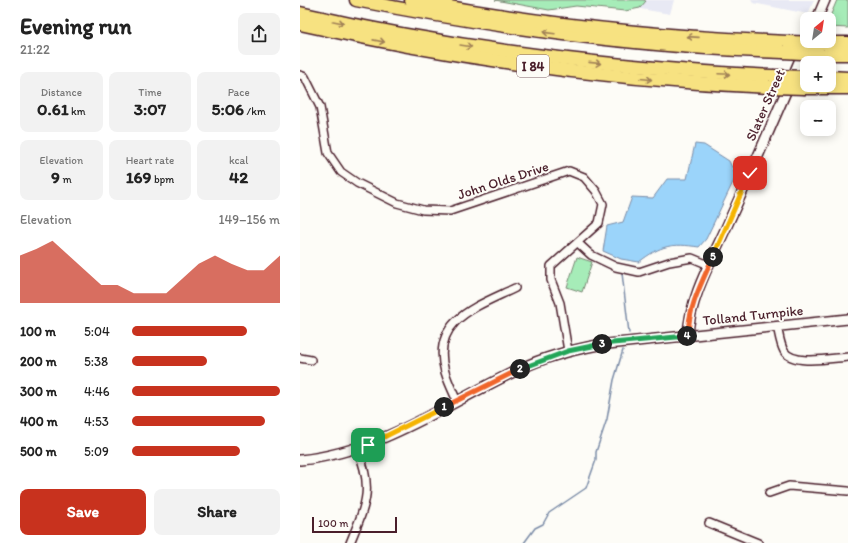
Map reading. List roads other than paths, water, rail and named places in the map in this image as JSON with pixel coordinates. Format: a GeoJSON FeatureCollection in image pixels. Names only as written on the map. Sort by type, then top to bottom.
{"type":"FeatureCollection","features":[{"type":"Feature","properties":{"kind":"highway"},"geometry":{"type":"LineString","coordinates":[[356,0],[462,20],[558,34],[668,46],[800,47]]}},
{"type":"Feature","properties":{"kind":"highway"},"geometry":{"type":"LineString","coordinates":[[411,0],[500,15],[595,28],[786,47]]}},
{"type":"Feature","properties":{"kind":"highway"},"geometry":{"type":"LineString","coordinates":[[300,13],[422,38],[537,56],[771,81],[800,82]]}},
{"type":"Feature","properties":{"kind":"highway","name":"I 84"},"geometry":{"type":"LineString","coordinates":[[300,24],[406,46],[528,66],[672,81],[771,81]]}},
{"type":"Feature","properties":{"kind":"highway"},"geometry":{"type":"LineString","coordinates":[[836,46],[848,44]]}},
{"type":"Feature","properties":{"kind":"highway"},"geometry":{"type":"LineString","coordinates":[[822,48],[848,54]]}},
{"type":"Feature","properties":{"kind":"highway"},"geometry":{"type":"LineString","coordinates":[[836,77],[848,78]]}},
{"type":"Feature","properties":{"kind":"highway"},"geometry":{"type":"LineString","coordinates":[[836,86],[848,88]]}},
{"type":"Feature","properties":{"kind":"street"},"geometry":{"type":"LineString","coordinates":[[820,12],[825,0]]}},
{"type":"Feature","properties":{"kind":"street","name":"Slater Street"},"geometry":{"type":"LineString","coordinates":[[688,336],[688,320],[709,265],[805,48]]}},
{"type":"Feature","properties":{"kind":"street","name":"John Olds Drive"},"geometry":{"type":"LineString","coordinates":[[300,75],[305,77],[320,107],[328,153],[341,172],[357,183],[397,203],[424,210],[450,211],[569,171],[584,177],[596,190],[603,204],[599,223],[551,266],[551,280],[560,303],[568,351]]}},
{"type":"Feature","properties":{"kind":"street"},"geometry":{"type":"LineString","coordinates":[[578,243],[591,255],[616,267],[639,272],[669,262],[692,258],[709,265]]}},
{"type":"Feature","properties":{"kind":"street"},"geometry":{"type":"LineString","coordinates":[[457,401],[445,372],[443,362],[442,348],[448,330],[461,315],[515,288]]}},
{"type":"Feature","properties":{"kind":"street","name":"Tolland Turnpike"},"geometry":{"type":"LineString","coordinates":[[300,460],[339,454],[357,448],[400,430],[522,368],[568,351],[598,345],[848,319]]}},
{"type":"Feature","properties":{"kind":"street"},"geometry":{"type":"LineString","coordinates":[[777,326],[784,350],[792,358],[807,360],[848,357]]}},
{"type":"Feature","properties":{"kind":"street"},"geometry":{"type":"LineString","coordinates":[[300,358],[311,360]]}},
{"type":"Feature","properties":{"kind":"street"},"geometry":{"type":"LineString","coordinates":[[350,543],[365,504],[367,494],[366,474],[357,448]]}},
{"type":"Feature","properties":{"kind":"street"},"geometry":{"type":"LineString","coordinates":[[769,493],[789,486],[848,491]]}},
{"type":"Feature","properties":{"kind":"street"},"geometry":{"type":"LineString","coordinates":[[709,523],[758,543]]}},
{"type":"Feature","properties":{"kind":"water"},"geometry":{"type":"Polygon","coordinates":[[[695,144],[704,145],[729,161],[736,176],[706,239],[699,247],[681,245],[667,247],[654,252],[639,262],[621,259],[603,251],[607,226],[623,222],[632,197],[653,198],[667,179],[687,179],[695,144]]]}},
{"type":"Feature","properties":{"kind":"waterway"},"geometry":{"type":"LineString","coordinates":[[622,273],[629,333]]}},
{"type":"Feature","properties":{"kind":"waterway"},"geometry":{"type":"LineString","coordinates":[[524,543],[535,528],[543,524],[549,513],[586,488],[596,460],[596,452],[607,419],[614,380],[623,350]]}}]}
